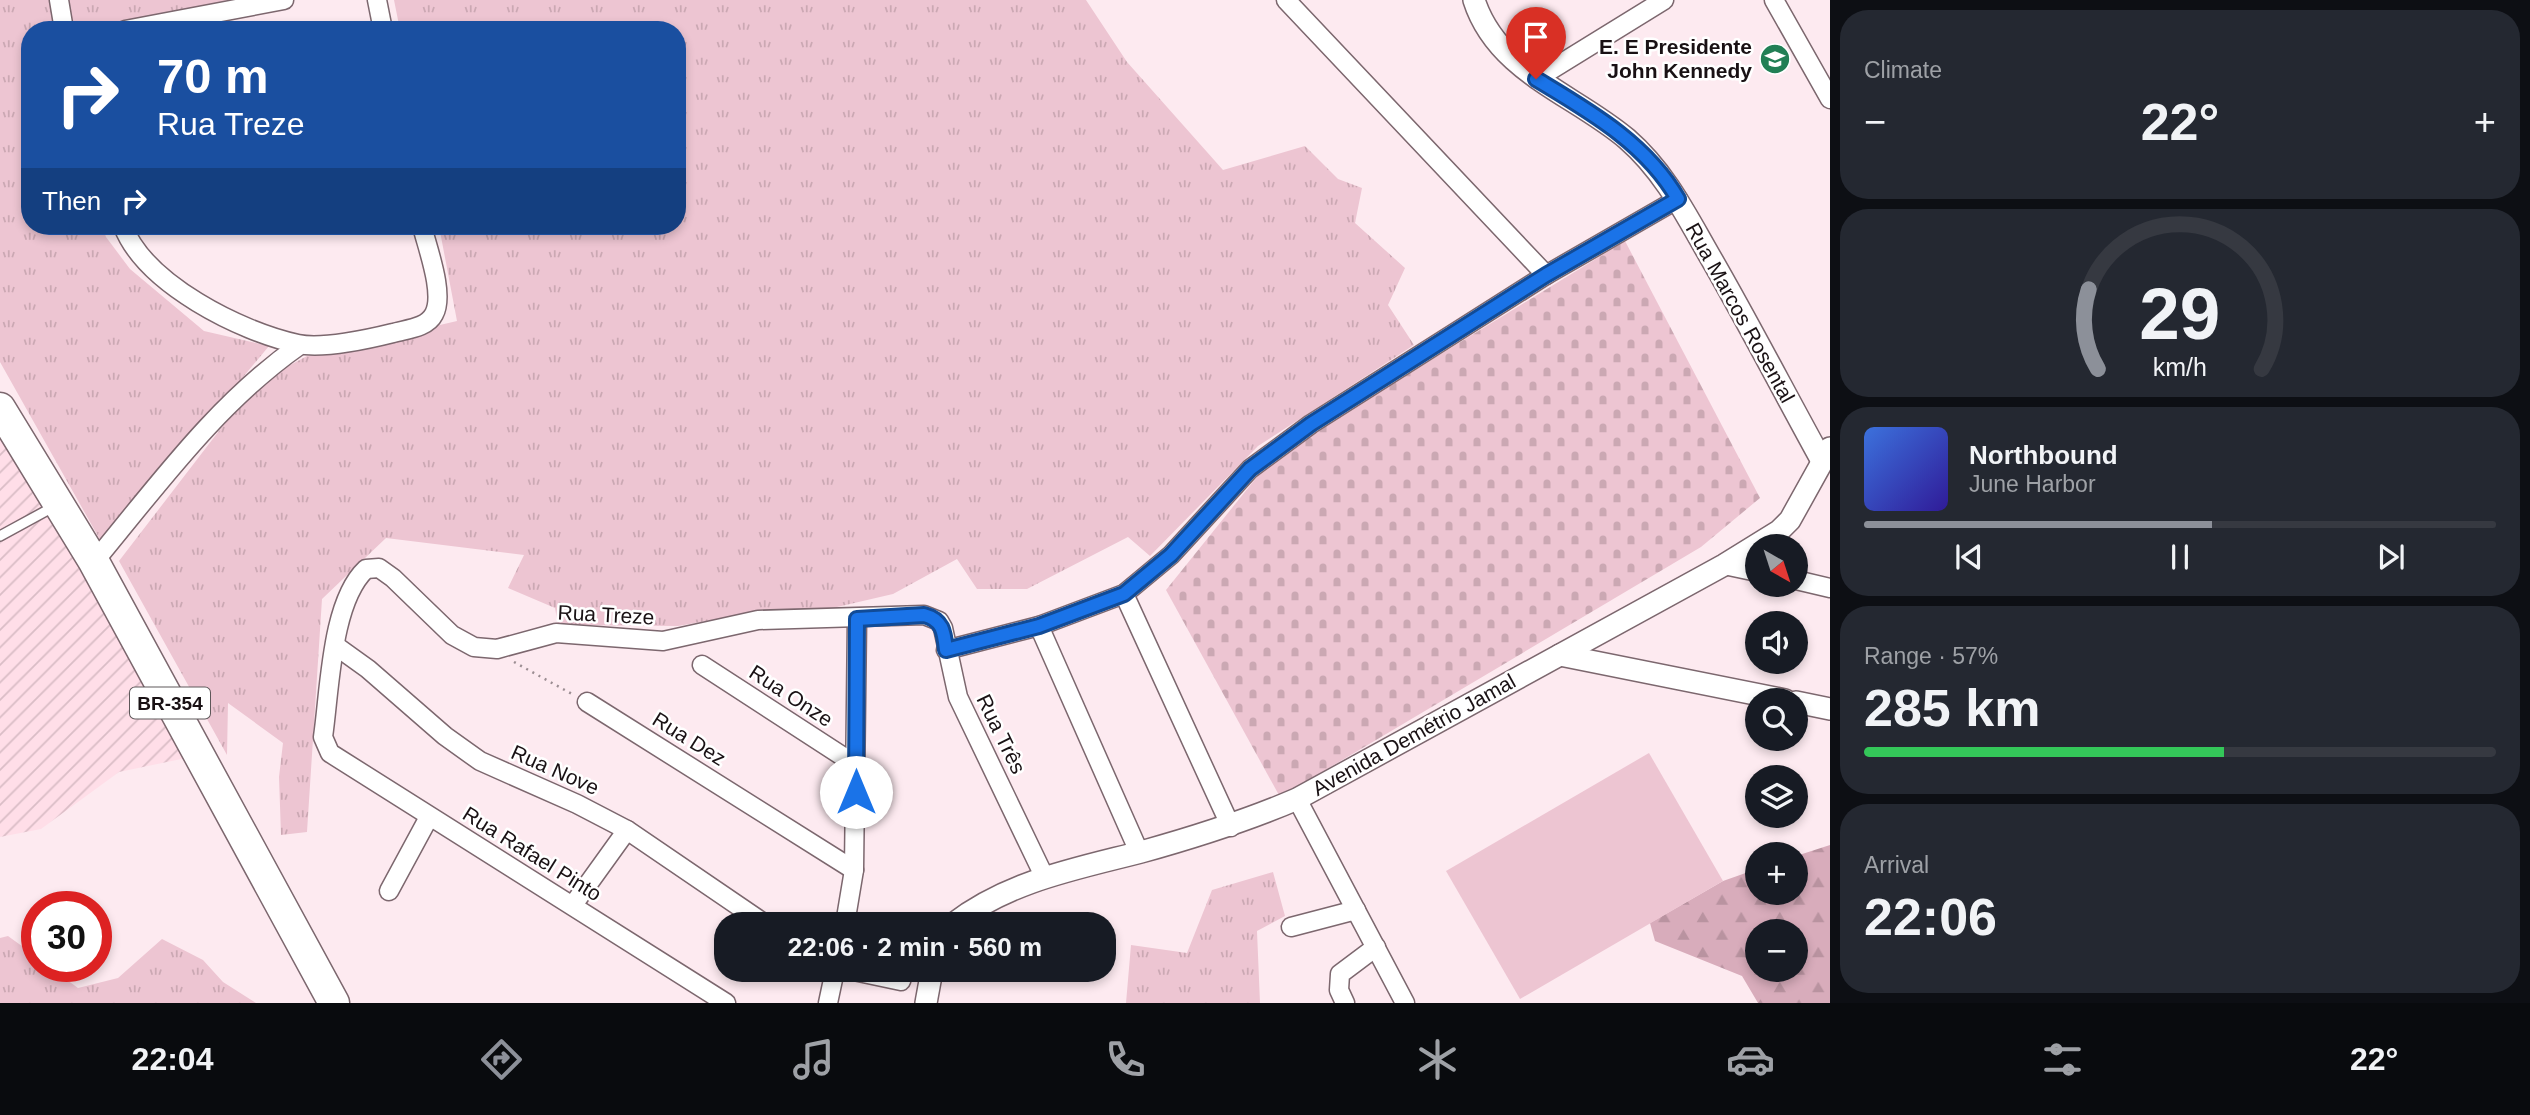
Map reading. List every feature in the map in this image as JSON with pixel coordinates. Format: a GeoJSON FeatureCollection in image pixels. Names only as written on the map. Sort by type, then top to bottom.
{"type":"FeatureCollection","features":[{"type":"Feature","properties":{"kind":"highway","name":"BR-354"},"geometry":{"type":"LineString","coordinates":[[0,408],[94,562],[334,1003]]}},
{"type":"Feature","properties":{"kind":"street"},"geometry":{"type":"LineString","coordinates":[[58,0],[62,21]]}},
{"type":"Feature","properties":{"kind":"street"},"geometry":{"type":"LineString","coordinates":[[172,21],[285,0]]}},
{"type":"Feature","properties":{"kind":"street"},"geometry":{"type":"LineString","coordinates":[[1286,0],[1546,275]]}},
{"type":"Feature","properties":{"kind":"street","name":"Rua Marcos Rosental"},"geometry":{"type":"LineString","coordinates":[[1474,0],[1494,41],[1536,79],[1589,111],[1627,139],[1667,181],[1827,455]]}},
{"type":"Feature","properties":{"kind":"street"},"geometry":{"type":"LineString","coordinates":[[1774,0],[1830,99]]}},
{"type":"Feature","properties":{"kind":"street"},"geometry":{"type":"LineString","coordinates":[[377,1],[381,21]]}},
{"type":"Feature","properties":{"kind":"street"},"geometry":{"type":"LineString","coordinates":[[1536,79],[1660,1]]}},
{"type":"Feature","properties":{"kind":"street"},"geometry":{"type":"LineString","coordinates":[[946,650],[1039,626],[1124,594],[1171,555],[1250,469],[1272,451],[1357,392],[1546,275],[1678,199]]}},
{"type":"Feature","properties":{"kind":"street"},"geometry":{"type":"LineString","coordinates":[[128,235],[138,253],[185,296],[218,315],[300,345],[376,337],[423,325],[433,316],[438,295],[424,235]]}},
{"type":"Feature","properties":{"kind":"street"},"geometry":{"type":"LineString","coordinates":[[94,562],[219,412],[247,384],[300,345]]}},
{"type":"Feature","properties":{"kind":"street","name":"Avenida Demétrio Jamal"},"geometry":{"type":"LineString","coordinates":[[973,912],[1002,893],[1044,876],[1231,827],[1297,799],[1724,565],[1779,531],[1790,520],[1827,455]]}},
{"type":"Feature","properties":{"kind":"street"},"geometry":{"type":"LineString","coordinates":[[1724,565],[1745,569]]}},
{"type":"Feature","properties":{"kind":"street","name":"Rua Treze"},"geometry":{"type":"LineString","coordinates":[[323,737],[342,606],[353,581],[366,569],[379,568],[393,578],[452,635],[474,647],[497,649],[556,633],[663,641],[758,620],[924,615]]}},
{"type":"Feature","properties":{"kind":"street"},"geometry":{"type":"LineString","coordinates":[[1808,583],[1830,588]]}},
{"type":"Feature","properties":{"kind":"street"},"geometry":{"type":"LineString","coordinates":[[1124,594],[1231,827]]}},
{"type":"Feature","properties":{"kind":"street","name":"Rua Três"},"geometry":{"type":"LineString","coordinates":[[924,615],[939,621],[943,628],[958,696],[1044,876]]}},
{"type":"Feature","properties":{"kind":"street"},"geometry":{"type":"LineString","coordinates":[[847,912],[855,870],[857,619]]}},
{"type":"Feature","properties":{"kind":"street"},"geometry":{"type":"LineString","coordinates":[[1039,626],[1139,852]]}},
{"type":"Feature","properties":{"kind":"street","name":"Rua Nove"},"geometry":{"type":"LineString","coordinates":[[336,646],[393,689],[445,736],[480,761],[577,804],[627,831],[747,912]]}},
{"type":"Feature","properties":{"kind":"street"},"geometry":{"type":"LineString","coordinates":[[1560,655],[1745,692]]}},
{"type":"Feature","properties":{"kind":"street","name":"Rua Onze"},"geometry":{"type":"LineString","coordinates":[[702,665],[856,765]]}},
{"type":"Feature","properties":{"kind":"street","name":"Rua Dez"},"geometry":{"type":"LineString","coordinates":[[587,702],[855,870]]}},
{"type":"Feature","properties":{"kind":"street"},"geometry":{"type":"LineString","coordinates":[[1808,704],[1830,709]]}},
{"type":"Feature","properties":{"kind":"street","name":"Rua Rafael Pinto"},"geometry":{"type":"LineString","coordinates":[[323,737],[325,746],[338,759],[726,1003]]}},
{"type":"Feature","properties":{"kind":"street"},"geometry":{"type":"LineString","coordinates":[[1297,799],[1405,1003]]}},
{"type":"Feature","properties":{"kind":"street"},"geometry":{"type":"LineString","coordinates":[[389,891],[429,817]]}},
{"type":"Feature","properties":{"kind":"street"},"geometry":{"type":"LineString","coordinates":[[573,905],[627,831]]}},
{"type":"Feature","properties":{"kind":"street"},"geometry":{"type":"LineString","coordinates":[[1291,927],[1356,910]]}},
{"type":"Feature","properties":{"kind":"street"},"geometry":{"type":"LineString","coordinates":[[1345,1003],[1339,990],[1340,974],[1376,947]]}},
{"type":"Feature","properties":{"kind":"street"},"geometry":{"type":"LineString","coordinates":[[828,1003],[832,982]]}},
{"type":"Feature","properties":{"kind":"street"},"geometry":{"type":"LineString","coordinates":[[926,1003],[930,982]]}},
{"type":"Feature","properties":{"kind":"lane"},"geometry":{"type":"LineString","coordinates":[[0,536],[60,504]]}},
{"type":"Feature","properties":{"kind":"path"},"geometry":{"type":"LineString","coordinates":[[497,649],[517,664],[587,702]]}},
{"type":"Feature","properties":{"kind":"shaded area"},"geometry":{"type":"Polygon","coordinates":[[[0,426],[191,757],[119,772],[41,829],[0,837],[0,426]]]}},
{"type":"Feature","properties":{"kind":"green space"},"geometry":{"type":"Polygon","coordinates":[[[0,0],[229,0],[134,21],[21,21],[21,235],[105,235],[130,269],[204,331],[269,346],[103,545],[0,362],[0,0]]]}},
{"type":"Feature","properties":{"kind":"green space"},"geometry":{"type":"Polygon","coordinates":[[[394,0],[1086,0],[1127,62],[1223,170],[1305,146],[1338,179],[1362,188],[1355,223],[1405,268],[1388,305],[1414,345],[1258,446],[1150,556],[1128,537],[1027,589],[977,589],[957,559],[893,594],[837,607],[837,619],[757,612],[678,626],[558,625],[555,608],[508,588],[524,555],[386,538],[322,599],[307,832],[281,835],[279,777],[283,743],[228,703],[227,755],[119,561],[255,384],[307,356],[457,321],[441,235],[686,235],[686,21],[398,21],[394,0]]]}},
{"type":"Feature","properties":{"kind":"green space"},"geometry":{"type":"Polygon","coordinates":[[[1625,241],[1760,498],[1701,547],[1280,797],[1166,590],[1273,457],[1625,241]]]}},
{"type":"Feature","properties":{"kind":"green space"},"geometry":{"type":"Polygon","coordinates":[[[1649,753],[1723,881],[1520,999],[1446,871],[1649,753]]]}},
{"type":"Feature","properties":{"kind":"green space"},"geometry":{"type":"Polygon","coordinates":[[[1830,845],[1830,1003],[1758,1003],[1746,982],[1808,982],[1808,919],[1745,919],[1745,981],[1742,976],[1655,941],[1650,923],[1723,881],[1745,873],[1745,905],[1808,905],[1808,852],[1830,845]]]}},
{"type":"Feature","properties":{"kind":"green space"},"geometry":{"type":"Polygon","coordinates":[[[1273,872],[1285,916],[1257,931],[1260,1003],[1126,1003],[1131,945],[1187,953],[1212,890],[1273,872]]]}},
{"type":"Feature","properties":{"kind":"green space"},"geometry":{"type":"Polygon","coordinates":[[[8,936],[21,945],[21,982],[70,982],[78,988],[112,982],[162,939],[203,960],[223,982],[256,1003],[0,1003],[0,938],[8,936]]]}},
{"type":"Feature","properties":{"kind":"place","name":"E. E Presidente John Kennedy"},"geometry":{"type":"Point","coordinates":[1775,59]}},
{"type":"Feature","properties":{"kind":"route"},"geometry":{"type":"LineString","coordinates":[[856,792],[857,619],[924,615],[932,617],[939,621],[943,628],[946,650],[1039,626],[1124,594],[1171,555],[1250,469],[1272,451],[1357,392],[1433,348],[1546,275],[1678,199],[1667,181],[1627,139],[1589,111],[1536,79]]}}]}
